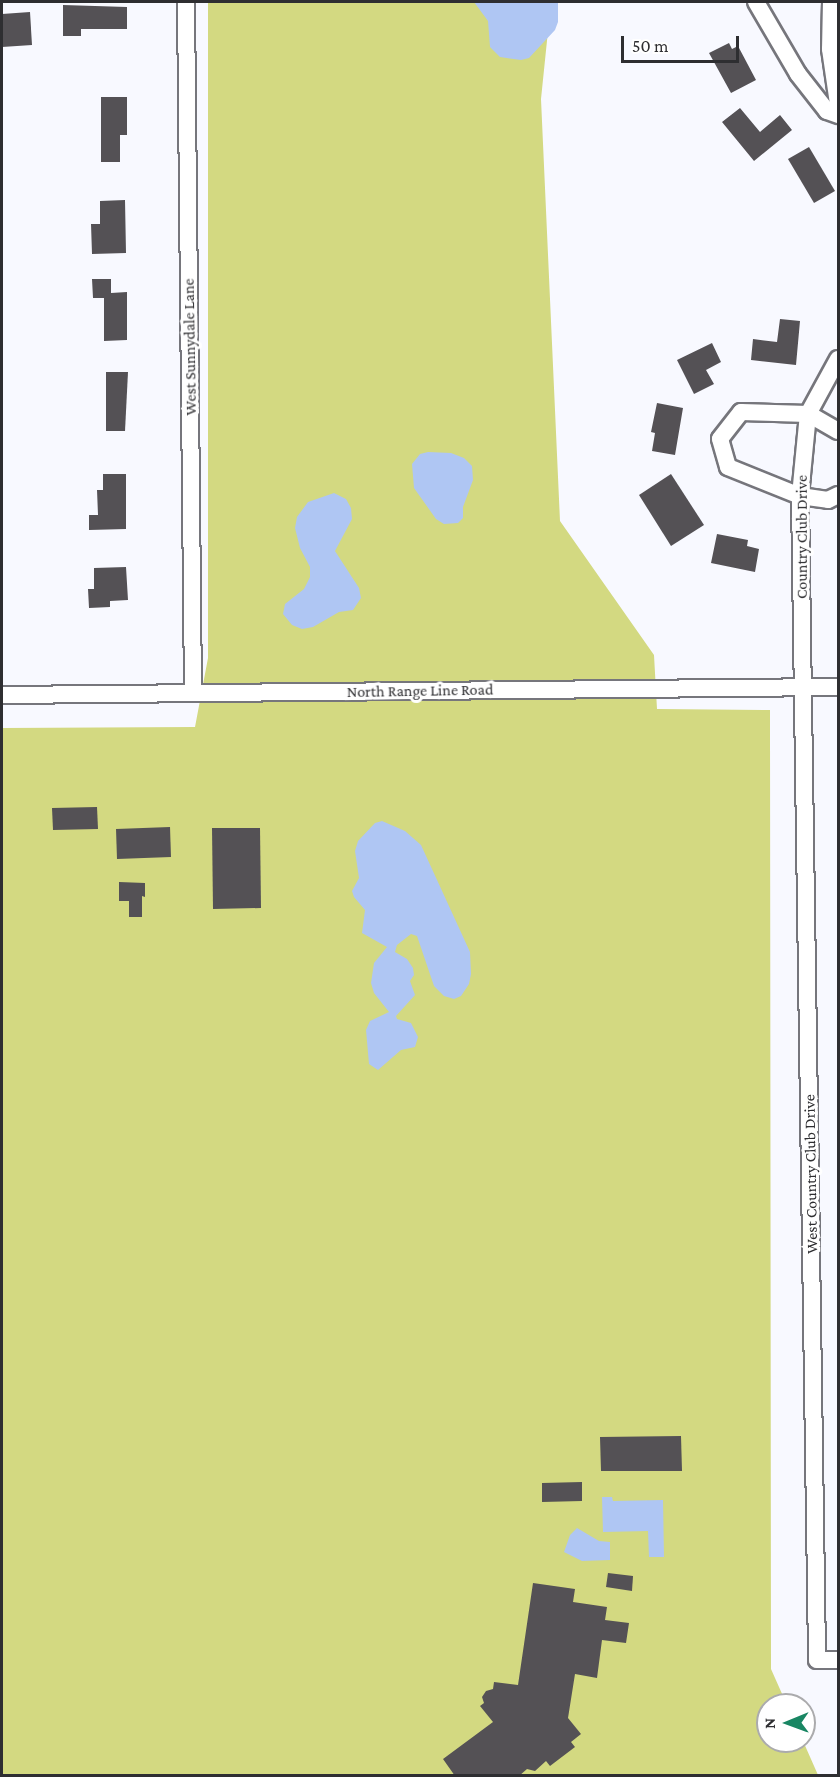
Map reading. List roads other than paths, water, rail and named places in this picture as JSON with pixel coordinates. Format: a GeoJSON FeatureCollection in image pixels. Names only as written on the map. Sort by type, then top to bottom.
{"type":"FeatureCollection","features":[{"type":"Feature","properties":{"kind":"street","name":"West Sunnydale Lane"},"geometry":{"type":"LineString","coordinates":[[186,2],[193,693]]}},
{"type":"Feature","properties":{"kind":"street"},"geometry":{"type":"LineString","coordinates":[[756,2],[798,74],[827,111],[838,115]]}},
{"type":"Feature","properties":{"kind":"street"},"geometry":{"type":"LineString","coordinates":[[831,2],[830,49],[838,104]]}},
{"type":"Feature","properties":{"kind":"street","name":"Country Club Drive"},"geometry":{"type":"LineString","coordinates":[[804,687],[800,496],[808,414],[838,359]]}},
{"type":"Feature","properties":{"kind":"street"},"geometry":{"type":"LineString","coordinates":[[838,431],[808,414],[741,412],[720,439],[728,467],[800,496],[828,500],[838,495]]}},
{"type":"Feature","properties":{"kind":"street","name":"West Country Club Drive"},"geometry":{"type":"LineString","coordinates":[[804,687],[818,1660],[838,1660]]}},
{"type":"Feature","properties":{"kind":"street","name":"North Range Line Road"},"geometry":{"type":"LineString","coordinates":[[2,695],[838,687]]}},
{"type":"Feature","properties":{"kind":"water"},"geometry":{"type":"Polygon","coordinates":[[[474,2],[558,2],[558,22],[555,30],[529,58],[521,60],[500,57],[490,47],[488,21],[474,2]]]}},
{"type":"Feature","properties":{"kind":"water"},"geometry":{"type":"Polygon","coordinates":[[[451,453],[464,458],[472,466],[473,480],[463,507],[463,518],[458,523],[444,524],[436,519],[414,488],[412,464],[420,454],[451,453]]]}},
{"type":"Feature","properties":{"kind":"water"},"geometry":{"type":"Polygon","coordinates":[[[334,493],[346,499],[351,508],[352,519],[335,551],[359,588],[361,598],[353,610],[339,612],[313,627],[302,629],[292,625],[283,614],[285,604],[304,589],[310,577],[310,567],[300,548],[295,528],[297,517],[308,502],[334,493]]]}},
{"type":"Feature","properties":{"kind":"water"},"geometry":{"type":"Polygon","coordinates":[[[382,821],[405,831],[421,845],[470,952],[471,974],[469,984],[461,996],[454,999],[444,996],[434,986],[417,936],[411,934],[397,945],[395,952],[407,959],[413,968],[414,975],[410,981],[415,995],[396,1016],[397,1019],[411,1023],[418,1037],[415,1047],[401,1050],[378,1070],[369,1064],[366,1030],[370,1021],[389,1012],[374,993],[371,983],[374,963],[387,947],[362,933],[365,910],[352,891],[359,878],[355,851],[358,841],[375,823],[382,821]]]}},
{"type":"Feature","properties":{"kind":"water"},"geometry":{"type":"Polygon","coordinates":[[[602,1497],[612,1497],[613,1501],[663,1500],[664,1557],[649,1557],[648,1531],[603,1532],[602,1497]]]}},
{"type":"Feature","properties":{"kind":"water"},"geometry":{"type":"Polygon","coordinates":[[[577,1528],[599,1541],[610,1542],[610,1560],[582,1561],[564,1552],[570,1535],[577,1528]]]}}]}
